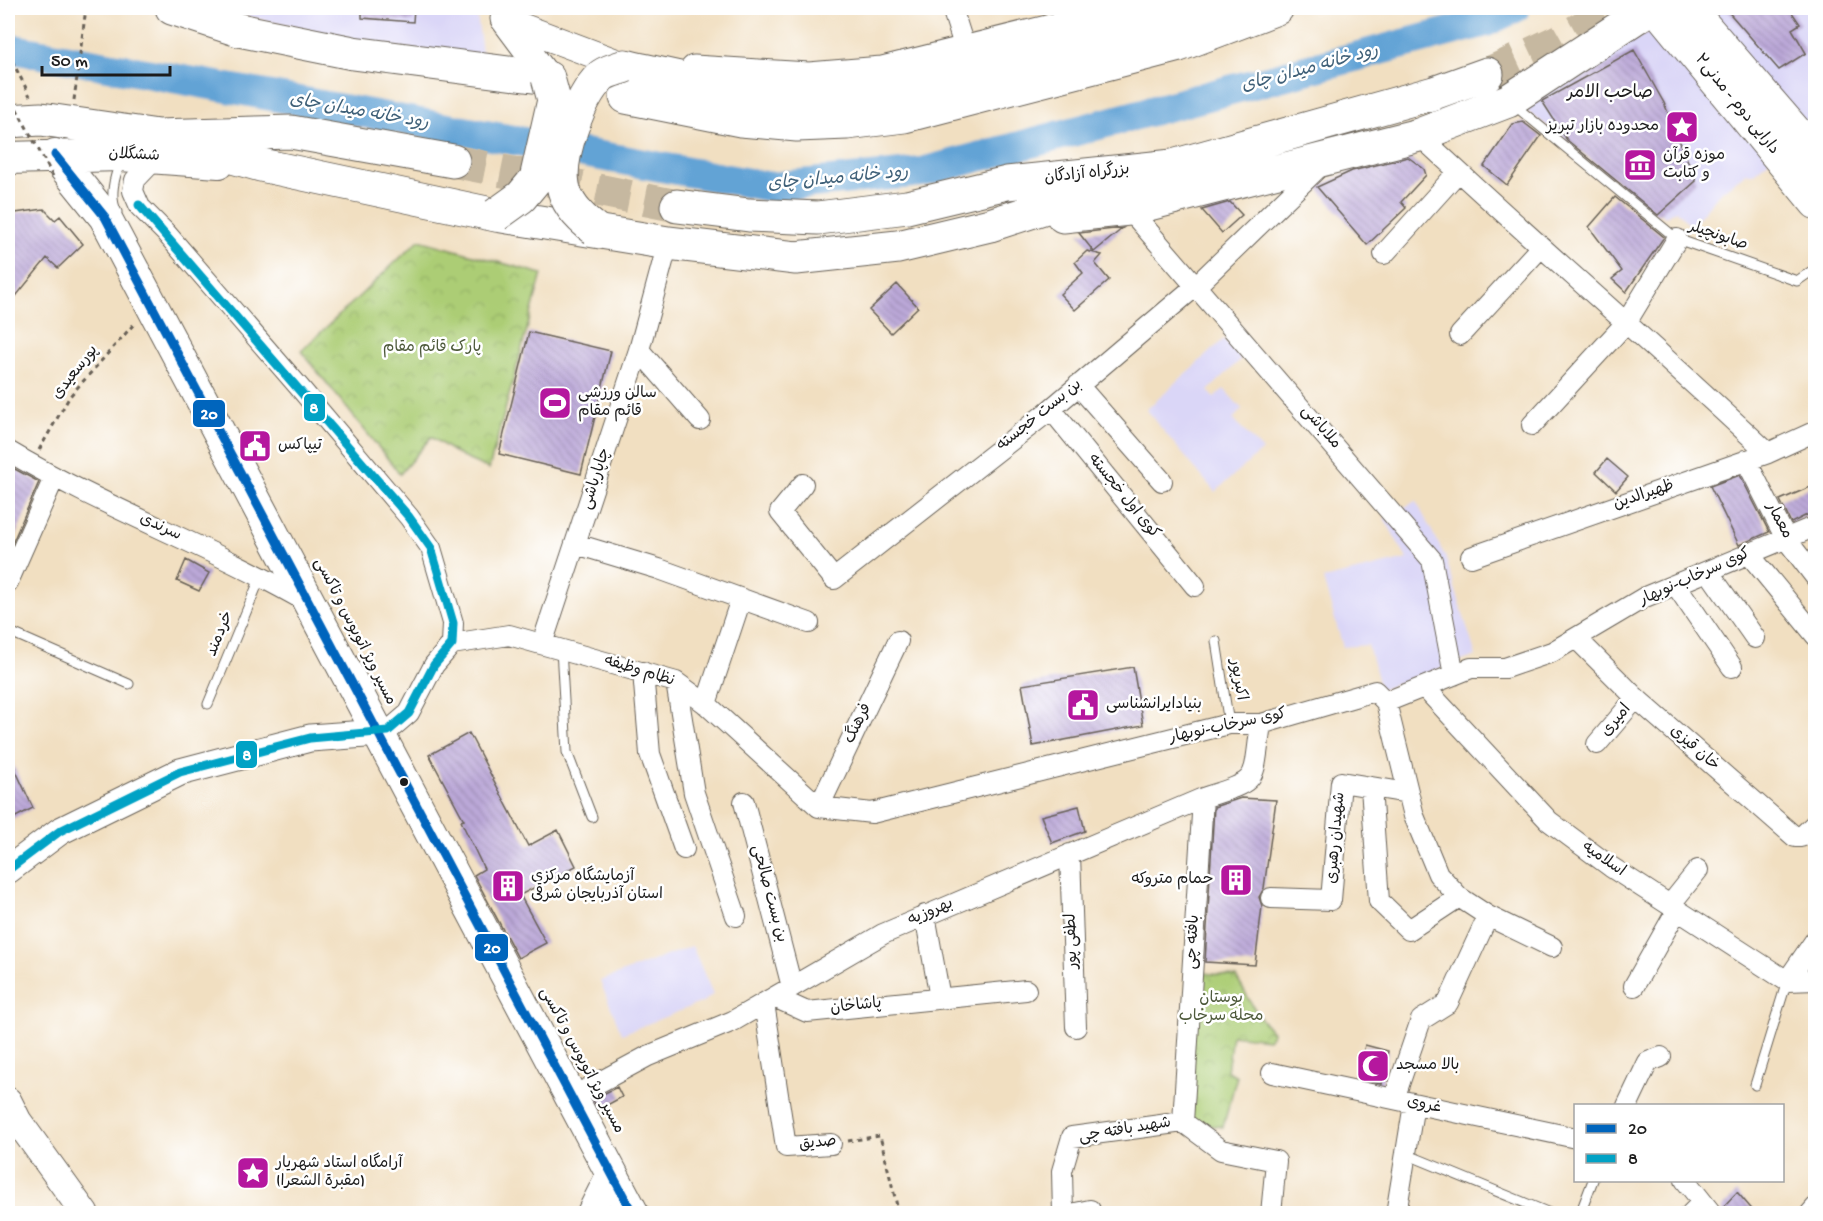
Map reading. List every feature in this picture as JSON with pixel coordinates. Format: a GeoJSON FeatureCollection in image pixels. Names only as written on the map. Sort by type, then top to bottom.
{"type":"FeatureCollection","features":[{"type":"Feature","properties":{"kind":"highway"},"geometry":{"type":"LineString","coordinates":[[172,8],[239,30],[353,53],[548,78],[554,100],[536,179],[521,197],[496,214]]}},
{"type":"Feature","properties":{"kind":"highway"},"geometry":{"type":"LineString","coordinates":[[626,81],[727,88],[803,98],[850,97],[897,91],[1181,18],[1254,8]]}},
{"type":"Feature","properties":{"kind":"highway"},"geometry":{"type":"LineString","coordinates":[[595,230],[582,220],[568,201],[562,184],[568,143],[579,105],[601,75],[626,81],[741,120],[797,125],[847,123],[904,116],[1179,45],[1276,8]]}},
{"type":"Feature","properties":{"kind":"highway"},"geometry":{"type":"LineString","coordinates":[[990,225],[1129,209],[1419,135],[1508,101],[1650,8]]}},
{"type":"Feature","properties":{"kind":"highway","name":"بزرگراه آزادگان"},"geometry":{"type":"LineString","coordinates":[[677,206],[749,215],[819,218],[908,207],[1007,183],[1173,166],[1434,93],[1488,74]]}},
{"type":"Feature","properties":{"kind":"highway"},"geometry":{"type":"LineString","coordinates":[[8,121],[56,121],[158,146],[496,214],[668,243],[796,258],[898,247],[990,225],[1173,166]]}},
{"type":"Feature","properties":{"kind":"highway"},"geometry":{"type":"LineString","coordinates":[[158,146],[291,132],[453,161]]}},
{"type":"Feature","properties":{"kind":"main road"},"geometry":{"type":"LineString","coordinates":[[500,14],[626,81],[809,76],[882,70],[1132,8]]}},
{"type":"Feature","properties":{"kind":"main road","name":"دارایی دوم - مدنی۲"},"geometry":{"type":"LineString","coordinates":[[1656,8],[1813,148]]}},
{"type":"Feature","properties":{"kind":"main road","name":"دارایی دوم - مدنی۲"},"geometry":{"type":"LineString","coordinates":[[1689,8],[1720,64],[1815,203]]}},
{"type":"Feature","properties":{"kind":"main road"},"geometry":{"type":"LineString","coordinates":[[500,14],[548,78]]}},
{"type":"Feature","properties":{"kind":"main road","name":"ششگلان"},"geometry":{"type":"LineString","coordinates":[[8,158],[55,168],[125,155],[158,146]]}},
{"type":"Feature","properties":{"kind":"main road"},"geometry":{"type":"LineString","coordinates":[[55,168],[112,217],[152,305],[312,605],[384,732],[576,1095],[611,1172],[641,1213]]}},
{"type":"Feature","properties":{"kind":"main road"},"geometry":{"type":"LineString","coordinates":[[9,866],[60,831],[180,772],[310,738],[384,732]]}},
{"type":"Feature","properties":{"kind":"main road"},"geometry":{"type":"LineString","coordinates":[[8,1101],[18,1121],[85,1214]]}},
{"type":"Feature","properties":{"kind":"main road"},"geometry":{"type":"LineString","coordinates":[[590,1214],[611,1172]]}},
{"type":"Feature","properties":{"kind":"street"},"geometry":{"type":"LineString","coordinates":[[952,8],[965,49]]}},
{"type":"Feature","properties":{"kind":"street"},"geometry":{"type":"LineString","coordinates":[[1419,135],[1540,248],[1768,453]]}},
{"type":"Feature","properties":{"kind":"street"},"geometry":{"type":"LineString","coordinates":[[158,146],[135,180],[133,191],[140,207],[166,233],[409,517],[431,548],[453,623],[452,644],[434,665],[409,713],[384,732]]}},
{"type":"Feature","properties":{"kind":"street","name":"بن بست خجسته"},"geometry":{"type":"LineString","coordinates":[[803,484],[780,512],[834,579],[1051,409],[1197,285],[1327,159]]}},
{"type":"Feature","properties":{"kind":"street"},"geometry":{"type":"LineString","coordinates":[[1384,254],[1458,172]]}},
{"type":"Feature","properties":{"kind":"street","name":"ملاباشی"},"geometry":{"type":"LineString","coordinates":[[1129,209],[1197,285],[1432,560],[1454,675]]}},
{"type":"Feature","properties":{"kind":"street"},"geometry":{"type":"LineString","coordinates":[[1532,425],[1626,323],[1677,239]]}},
{"type":"Feature","properties":{"kind":"street","name":"چاپارباشی"},"geometry":{"type":"LineString","coordinates":[[551,647],[576,544],[639,350],[668,243]]}},
{"type":"Feature","properties":{"kind":"street"},"geometry":{"type":"LineString","coordinates":[[1460,335],[1540,248]]}},
{"type":"Feature","properties":{"kind":"street"},"geometry":{"type":"LineString","coordinates":[[639,350],[700,420]]}},
{"type":"Feature","properties":{"kind":"street"},"geometry":{"type":"LineString","coordinates":[[1078,385],[1162,481]]}},
{"type":"Feature","properties":{"kind":"street","name":"کوی اول خجسته"},"geometry":{"type":"LineString","coordinates":[[1051,409],[1195,586]]}},
{"type":"Feature","properties":{"kind":"street","name":"ظهیرالدین"},"geometry":{"type":"LineString","coordinates":[[1470,557],[1768,453],[1815,431]]}},
{"type":"Feature","properties":{"kind":"street","name":"سرندی"},"geometry":{"type":"LineString","coordinates":[[8,451],[54,478],[261,576],[312,605]]}},
{"type":"Feature","properties":{"kind":"street","name":"معمار"},"geometry":{"type":"LineString","coordinates":[[1746,460],[1786,539],[1815,578]]}},
{"type":"Feature","properties":{"kind":"street"},"geometry":{"type":"LineString","coordinates":[[10,569],[54,478]]}},
{"type":"Feature","properties":{"kind":"street","name":"کوی سرخاب-نوبهار"},"geometry":{"type":"LineString","coordinates":[[819,807],[872,813],[1229,724],[1261,724],[1375,691],[1386,702],[1471,668],[1505,668],[1552,652],[1645,597],[1815,526]]}},
{"type":"Feature","properties":{"kind":"street"},"geometry":{"type":"LineString","coordinates":[[576,544],[659,568],[809,623]]}},
{"type":"Feature","properties":{"kind":"street"},"geometry":{"type":"LineString","coordinates":[[1749,554],[1815,636]]}},
{"type":"Feature","properties":{"kind":"street"},"geometry":{"type":"LineString","coordinates":[[1708,571],[1755,638]]}},
{"type":"Feature","properties":{"kind":"street"},"geometry":{"type":"LineString","coordinates":[[1676,585],[1732,666]]}},
{"type":"Feature","properties":{"kind":"street"},"geometry":{"type":"LineString","coordinates":[[706,704],[741,598]]}},
{"type":"Feature","properties":{"kind":"street","name":"نظام وظیفه"},"geometry":{"type":"LineString","coordinates":[[452,644],[509,634],[676,681],[706,704],[819,807]]}},
{"type":"Feature","properties":{"kind":"street","name":"خان قیزی"},"geometry":{"type":"LineString","coordinates":[[1576,638],[1636,698],[1795,837],[1801,837],[1815,823]]}},
{"type":"Feature","properties":{"kind":"street","name":"فرهنگ"},"geometry":{"type":"LineString","coordinates":[[819,807],[898,642]]}},
{"type":"Feature","properties":{"kind":"street"},"geometry":{"type":"LineString","coordinates":[[643,672],[650,754],[684,849]]}},
{"type":"Feature","properties":{"kind":"street"},"geometry":{"type":"LineString","coordinates":[[676,681],[694,794],[736,916]]}},
{"type":"Feature","properties":{"kind":"street","name":"اسلامیه"},"geometry":{"type":"LineString","coordinates":[[1425,688],[1549,821],[1611,867],[1787,981]]}},
{"type":"Feature","properties":{"kind":"street","name":"امیری"},"geometry":{"type":"LineString","coordinates":[[1597,744],[1636,698]]}},
{"type":"Feature","properties":{"kind":"street"},"geometry":{"type":"LineString","coordinates":[[1386,702],[1414,816],[1438,874],[1459,897],[1488,916],[1552,947]]}},
{"type":"Feature","properties":{"kind":"street","name":"بهروزیه"},"geometry":{"type":"LineString","coordinates":[[576,1095],[648,1056],[733,1021],[883,934],[1203,798],[1246,784],[1254,775],[1261,724]]}},
{"type":"Feature","properties":{"kind":"street","name":"شهیدان رهبری"},"geometry":{"type":"LineString","coordinates":[[1270,898],[1332,900],[1341,782],[1408,793]]}},
{"type":"Feature","properties":{"kind":"street"},"geometry":{"type":"LineString","coordinates":[[1371,787],[1379,901],[1409,930],[1459,897]]}},
{"type":"Feature","properties":{"kind":"street","name":"بافته چی"},"geometry":{"type":"LineString","coordinates":[[1183,1122],[1203,798]]}},
{"type":"Feature","properties":{"kind":"street","name":"بن بست صالحی"},"geometry":{"type":"LineString","coordinates":[[744,802],[792,987]]}},
{"type":"Feature","properties":{"kind":"street","name":"لطفی پور"},"geometry":{"type":"LineString","coordinates":[[1070,854],[1076,1027]]}},
{"type":"Feature","properties":{"kind":"street"},"geometry":{"type":"LineString","coordinates":[[1634,986],[1674,908],[1698,870]]}},
{"type":"Feature","properties":{"kind":"street"},"geometry":{"type":"LineString","coordinates":[[926,915],[940,998]]}},
{"type":"Feature","properties":{"kind":"street"},"geometry":{"type":"LineString","coordinates":[[1394,1099],[1421,1020],[1448,1003],[1488,916]]}},
{"type":"Feature","properties":{"kind":"street"},"geometry":{"type":"LineString","coordinates":[[1787,981],[1815,939]]}},
{"type":"Feature","properties":{"kind":"street"},"geometry":{"type":"LineString","coordinates":[[1787,981],[1815,980]]}},
{"type":"Feature","properties":{"kind":"street","name":"پاشاخان"},"geometry":{"type":"LineString","coordinates":[[769,1000],[807,1012],[1026,990]]}},
{"type":"Feature","properties":{"kind":"street","name":"صدیق"},"geometry":{"type":"LineString","coordinates":[[769,1000],[786,1147],[831,1144]]}},
{"type":"Feature","properties":{"kind":"street"},"geometry":{"type":"LineString","coordinates":[[1627,1104],[1648,1062],[1662,1058]]}},
{"type":"Feature","properties":{"kind":"street","name":"غروی"},"geometry":{"type":"LineString","coordinates":[[1272,1073],[1574,1138]]}},
{"type":"Feature","properties":{"kind":"street"},"geometry":{"type":"LineString","coordinates":[[1396,1214],[1414,1104]]}},
{"type":"Feature","properties":{"kind":"street"},"geometry":{"type":"LineString","coordinates":[[1183,1122],[1221,1150],[1276,1161],[1271,1214]]}},
{"type":"Feature","properties":{"kind":"street","name":"شهید بافته چی"},"geometry":{"type":"LineString","coordinates":[[1063,1214],[1062,1171],[1072,1137],[1183,1122]]}},
{"type":"Feature","properties":{"kind":"street"},"geometry":{"type":"LineString","coordinates":[[1687,1182],[1712,1214]]}},
{"type":"Feature","properties":{"kind":"street"},"geometry":{"type":"LineString","coordinates":[[1810,1214],[1815,1207]]}},
{"type":"Feature","properties":{"kind":"lane","name":"صابونچیلر"},"geometry":{"type":"LineString","coordinates":[[1508,101],[1677,239],[1797,280],[1815,268]]}},
{"type":"Feature","properties":{"kind":"lane"},"geometry":{"type":"LineString","coordinates":[[112,217],[114,183],[125,155]]}},
{"type":"Feature","properties":{"kind":"lane","name":"خردمند"},"geometry":{"type":"LineString","coordinates":[[208,704],[261,576]]}},
{"type":"Feature","properties":{"kind":"lane"},"geometry":{"type":"LineString","coordinates":[[8,631],[129,684]]}},
{"type":"Feature","properties":{"kind":"lane","name":"اکبرپور"},"geometry":{"type":"LineString","coordinates":[[1216,641],[1229,724]]}},
{"type":"Feature","properties":{"kind":"lane"},"geometry":{"type":"LineString","coordinates":[[551,647],[567,752],[592,817]]}},
{"type":"Feature","properties":{"kind":"lane","name":"مسیر ویژ اتوبوس و تاکسی"},"geometry":{"type":"LineString","coordinates":[[348,652],[384,732]]}},
{"type":"Feature","properties":{"kind":"lane"},"geometry":{"type":"LineString","coordinates":[[1755,1085],[1787,981]]}},
{"type":"Feature","properties":{"kind":"lane","name":"مسیر ویژ اتوبوس و تاکسی"},"geometry":{"type":"LineString","coordinates":[[576,1095],[641,1213]]}},
{"type":"Feature","properties":{"kind":"lane"},"geometry":{"type":"LineString","coordinates":[[1406,1154],[1552,1214]]}},
{"type":"Feature","properties":{"kind":"lane"},"geometry":{"type":"LineString","coordinates":[[1580,1214],[1592,1182]]}},
{"type":"Feature","properties":{"kind":"lane"},"geometry":{"type":"LineString","coordinates":[[1683,1214],[1699,1198]]}},
{"type":"Feature","properties":{"kind":"path"},"geometry":{"type":"LineString","coordinates":[[56,121],[86,8]]}},
{"type":"Feature","properties":{"kind":"path"},"geometry":{"type":"LineString","coordinates":[[8,53],[56,121]]}},
{"type":"Feature","properties":{"kind":"path"},"geometry":{"type":"LineString","coordinates":[[8,93],[55,168]]}},
{"type":"Feature","properties":{"kind":"path","name":"پورسعیدی"},"geometry":{"type":"LineString","coordinates":[[30,464],[70,396],[103,356],[152,305]]}},
{"type":"Feature","properties":{"kind":"path","name":"صدیق"},"geometry":{"type":"LineString","coordinates":[[831,1144],[880,1136],[899,1214]]}},
{"type":"Feature","properties":{"kind":"shaded area"},"geometry":{"type":"Polygon","coordinates":[[[209,8],[476,8],[483,59],[371,44],[209,8]]]}},
{"type":"Feature","properties":{"kind":"shaded area","name":"محدوده بازار تبریز"},"geometry":{"type":"Polygon","coordinates":[[[1662,8],[1815,8],[1815,151],[1779,152],[1754,173],[1747,173],[1720,192],[1691,227],[1676,210],[1665,217],[1594,160],[1517,104],[1662,25],[1662,8]]]}},
{"type":"Feature","properties":{"kind":"shaded area"},"geometry":{"type":"Polygon","coordinates":[[[1224,339],[1241,359],[1208,391],[1214,397],[1224,389],[1242,409],[1233,419],[1262,450],[1215,492],[1146,410],[1224,339]]]}},
{"type":"Feature","properties":{"kind":"shaded area"},"geometry":{"type":"Polygon","coordinates":[[[1416,501],[1445,556],[1476,656],[1380,690],[1368,645],[1343,647],[1323,579],[1407,559],[1384,518],[1416,501]]]}},
{"type":"Feature","properties":{"kind":"shaded area"},"geometry":{"type":"Polygon","coordinates":[[[692,946],[713,994],[705,1001],[622,1034],[600,981],[692,946]]]}},
{"type":"Feature","properties":{"kind":"green space","name":"پارک قائم مقام"},"geometry":{"type":"Polygon","coordinates":[[[419,240],[542,274],[489,469],[462,457],[431,437],[400,474],[301,351],[419,240]]]}},
{"type":"Feature","properties":{"kind":"green space","name":"بوستان محله سرخاب"},"geometry":{"type":"Polygon","coordinates":[[[1196,972],[1236,977],[1258,1015],[1273,1033],[1268,1039],[1232,1035],[1227,1071],[1237,1076],[1223,1127],[1183,1122],[1196,972]]]}},
{"type":"Feature","properties":{"kind":"building"},"geometry":{"type":"Polygon","coordinates":[[[362,8],[414,8],[413,22],[362,18],[362,8]]]}},
{"type":"Feature","properties":{"kind":"building"},"geometry":{"type":"Polygon","coordinates":[[[1725,8],[1789,8],[1800,24],[1792,29],[1806,53],[1779,70],[1725,8]]]}},
{"type":"Feature","properties":{"kind":"building"},"geometry":{"type":"Polygon","coordinates":[[[1634,50],[1664,103],[1696,181],[1658,215],[1567,140],[1542,101],[1634,50]]]}},
{"type":"Feature","properties":{"kind":"building"},"geometry":{"type":"Polygon","coordinates":[[[1523,122],[1541,136],[1507,185],[1484,166],[1513,124],[1523,122]]]}},
{"type":"Feature","properties":{"kind":"building"},"geometry":{"type":"Polygon","coordinates":[[[1408,157],[1424,169],[1426,175],[1401,202],[1406,208],[1367,245],[1317,187],[1352,171],[1408,157]]]}},
{"type":"Feature","properties":{"kind":"building"},"geometry":{"type":"Polygon","coordinates":[[[1615,197],[1664,237],[1626,292],[1612,279],[1622,271],[1589,227],[1615,197]]]}},
{"type":"Feature","properties":{"kind":"building"},"geometry":{"type":"Polygon","coordinates":[[[1230,202],[1242,215],[1222,233],[1202,210],[1230,202]]]}},
{"type":"Feature","properties":{"kind":"building"},"geometry":{"type":"Polygon","coordinates":[[[44,209],[55,220],[60,216],[83,244],[58,268],[47,258],[8,306],[8,214],[44,209]]]}},
{"type":"Feature","properties":{"kind":"building"},"geometry":{"type":"Polygon","coordinates":[[[1123,228],[1094,252],[1079,233],[1123,228]]]}},
{"type":"Feature","properties":{"kind":"building"},"geometry":{"type":"Polygon","coordinates":[[[1087,251],[1102,255],[1095,263],[1109,280],[1075,310],[1060,294],[1083,273],[1075,262],[1087,251]]]}},
{"type":"Feature","properties":{"kind":"building"},"geometry":{"type":"Polygon","coordinates":[[[897,284],[918,307],[891,333],[869,310],[897,284]]]}},
{"type":"Feature","properties":{"kind":"building","name":"سالن ورزشی قائم مقام"},"geometry":{"type":"Polygon","coordinates":[[[529,332],[611,351],[581,474],[499,454],[529,332]]]}},
{"type":"Feature","properties":{"kind":"building"},"geometry":{"type":"Polygon","coordinates":[[[1607,459],[1628,477],[1616,491],[1596,472],[1607,459]]]}},
{"type":"Feature","properties":{"kind":"building"},"geometry":{"type":"Polygon","coordinates":[[[11,467],[39,482],[8,553],[8,476],[11,467]]]}},
{"type":"Feature","properties":{"kind":"building"},"geometry":{"type":"Polygon","coordinates":[[[1740,475],[1769,532],[1739,545],[1710,486],[1740,475]]]}},
{"type":"Feature","properties":{"kind":"building"},"geometry":{"type":"Polygon","coordinates":[[[1815,485],[1815,511],[1791,523],[1780,500],[1815,485]]]}},
{"type":"Feature","properties":{"kind":"building"},"geometry":{"type":"Polygon","coordinates":[[[186,560],[209,573],[199,591],[177,581],[186,560]]]}},
{"type":"Feature","properties":{"kind":"building","name":"بنیادایرانشناسی"},"geometry":{"type":"Polygon","coordinates":[[[1133,667],[1143,725],[1033,746],[1022,685],[1133,667]]]}},
{"type":"Feature","properties":{"kind":"building"},"geometry":{"type":"Polygon","coordinates":[[[469,733],[528,846],[558,830],[576,866],[520,895],[546,943],[518,958],[474,875],[484,869],[461,821],[464,820],[429,755],[469,733]]]}},
{"type":"Feature","properties":{"kind":"building"},"geometry":{"type":"Polygon","coordinates":[[[8,754],[33,808],[8,821],[8,754]]]}},
{"type":"Feature","properties":{"kind":"building","name":"حمام متروکه"},"geometry":{"type":"Polygon","coordinates":[[[1241,798],[1276,800],[1264,888],[1259,897],[1262,906],[1255,965],[1205,962],[1214,807],[1241,798]]]}},
{"type":"Feature","properties":{"kind":"building"},"geometry":{"type":"Polygon","coordinates":[[[1079,806],[1085,831],[1052,843],[1041,816],[1079,806]]]}},
{"type":"Feature","properties":{"kind":"building","name":"بالا مسجد"},"geometry":{"type":"Polygon","coordinates":[[[1365,1045],[1388,1051],[1382,1084],[1357,1079],[1365,1045]]]}},
{"type":"Feature","properties":{"kind":"building"},"geometry":{"type":"Polygon","coordinates":[[[617,1087],[622,1097],[598,1110],[593,1099],[617,1087]]]}},
{"type":"Feature","properties":{"kind":"building"},"geometry":{"type":"Polygon","coordinates":[[[1737,1192],[1756,1214],[1724,1214],[1722,1208],[1737,1192]]]}},
{"type":"Feature","properties":{"kind":"waterway","name":"رود خانه میدان چای"},"geometry":{"type":"LineString","coordinates":[[8,48],[771,187],[922,172],[1486,22],[1515,8]]}},
{"type":"Feature","properties":{"kind":"tunnel"},"geometry":{"type":"LineString","coordinates":[[1487,74],[1558,41],[1617,8]]}},
{"type":"Feature","properties":{"kind":"tunnel"},"geometry":{"type":"LineString","coordinates":[[453,161],[677,206]]}},
{"type":"Feature","properties":{"kind":"transit line","name":"20"},"geometry":{"type":"LineString","coordinates":[[55,155],[105,217],[633,1214]]}},
{"type":"Feature","properties":{"kind":"transit line","name":"8"},"geometry":{"type":"LineString","coordinates":[[8,870],[60,831],[180,772],[310,738],[388,731],[409,713],[434,665],[452,644],[453,623],[431,548],[409,517],[139,205]]}},
{"type":"Feature","properties":{"kind":"place","name":"محدوده بازار تبریز"},"geometry":{"type":"Point","coordinates":[1682,127]}},
{"type":"Feature","properties":{"kind":"place","name":"موزه قرآن و کتابت"},"geometry":{"type":"Point","coordinates":[1640,165]}},
{"type":"Feature","properties":{"kind":"place","name":"سالن ورزشی قائم مقام"},"geometry":{"type":"Point","coordinates":[555,403]}},
{"type":"Feature","properties":{"kind":"place","name":"تیپاکس"},"geometry":{"type":"Point","coordinates":[255,446]}},
{"type":"Feature","properties":{"kind":"place","name":"بنیادایرانشناسی"},"geometry":{"type":"Point","coordinates":[1083,705]}},
{"type":"Feature","properties":{"kind":"place","name":"حمام متروکه"},"geometry":{"type":"Point","coordinates":[1236,880]}},
{"type":"Feature","properties":{"kind":"place","name":"آزمایشگاه مرکزی استان آذربایجان شرقی"},"geometry":{"type":"Point","coordinates":[508,886]}},
{"type":"Feature","properties":{"kind":"place","name":"بالا مسجد"},"geometry":{"type":"Point","coordinates":[1373,1066]}},
{"type":"Feature","properties":{"kind":"place","name":"آرامگاه استاد شهریار (مقبرة الشعرا)"},"geometry":{"type":"Point","coordinates":[253,1173]}},
{"type":"Feature","properties":{"kind":"district","name":"صاحب الامر"},"geometry":{"type":"Point","coordinates":[1610,93]}}]}
